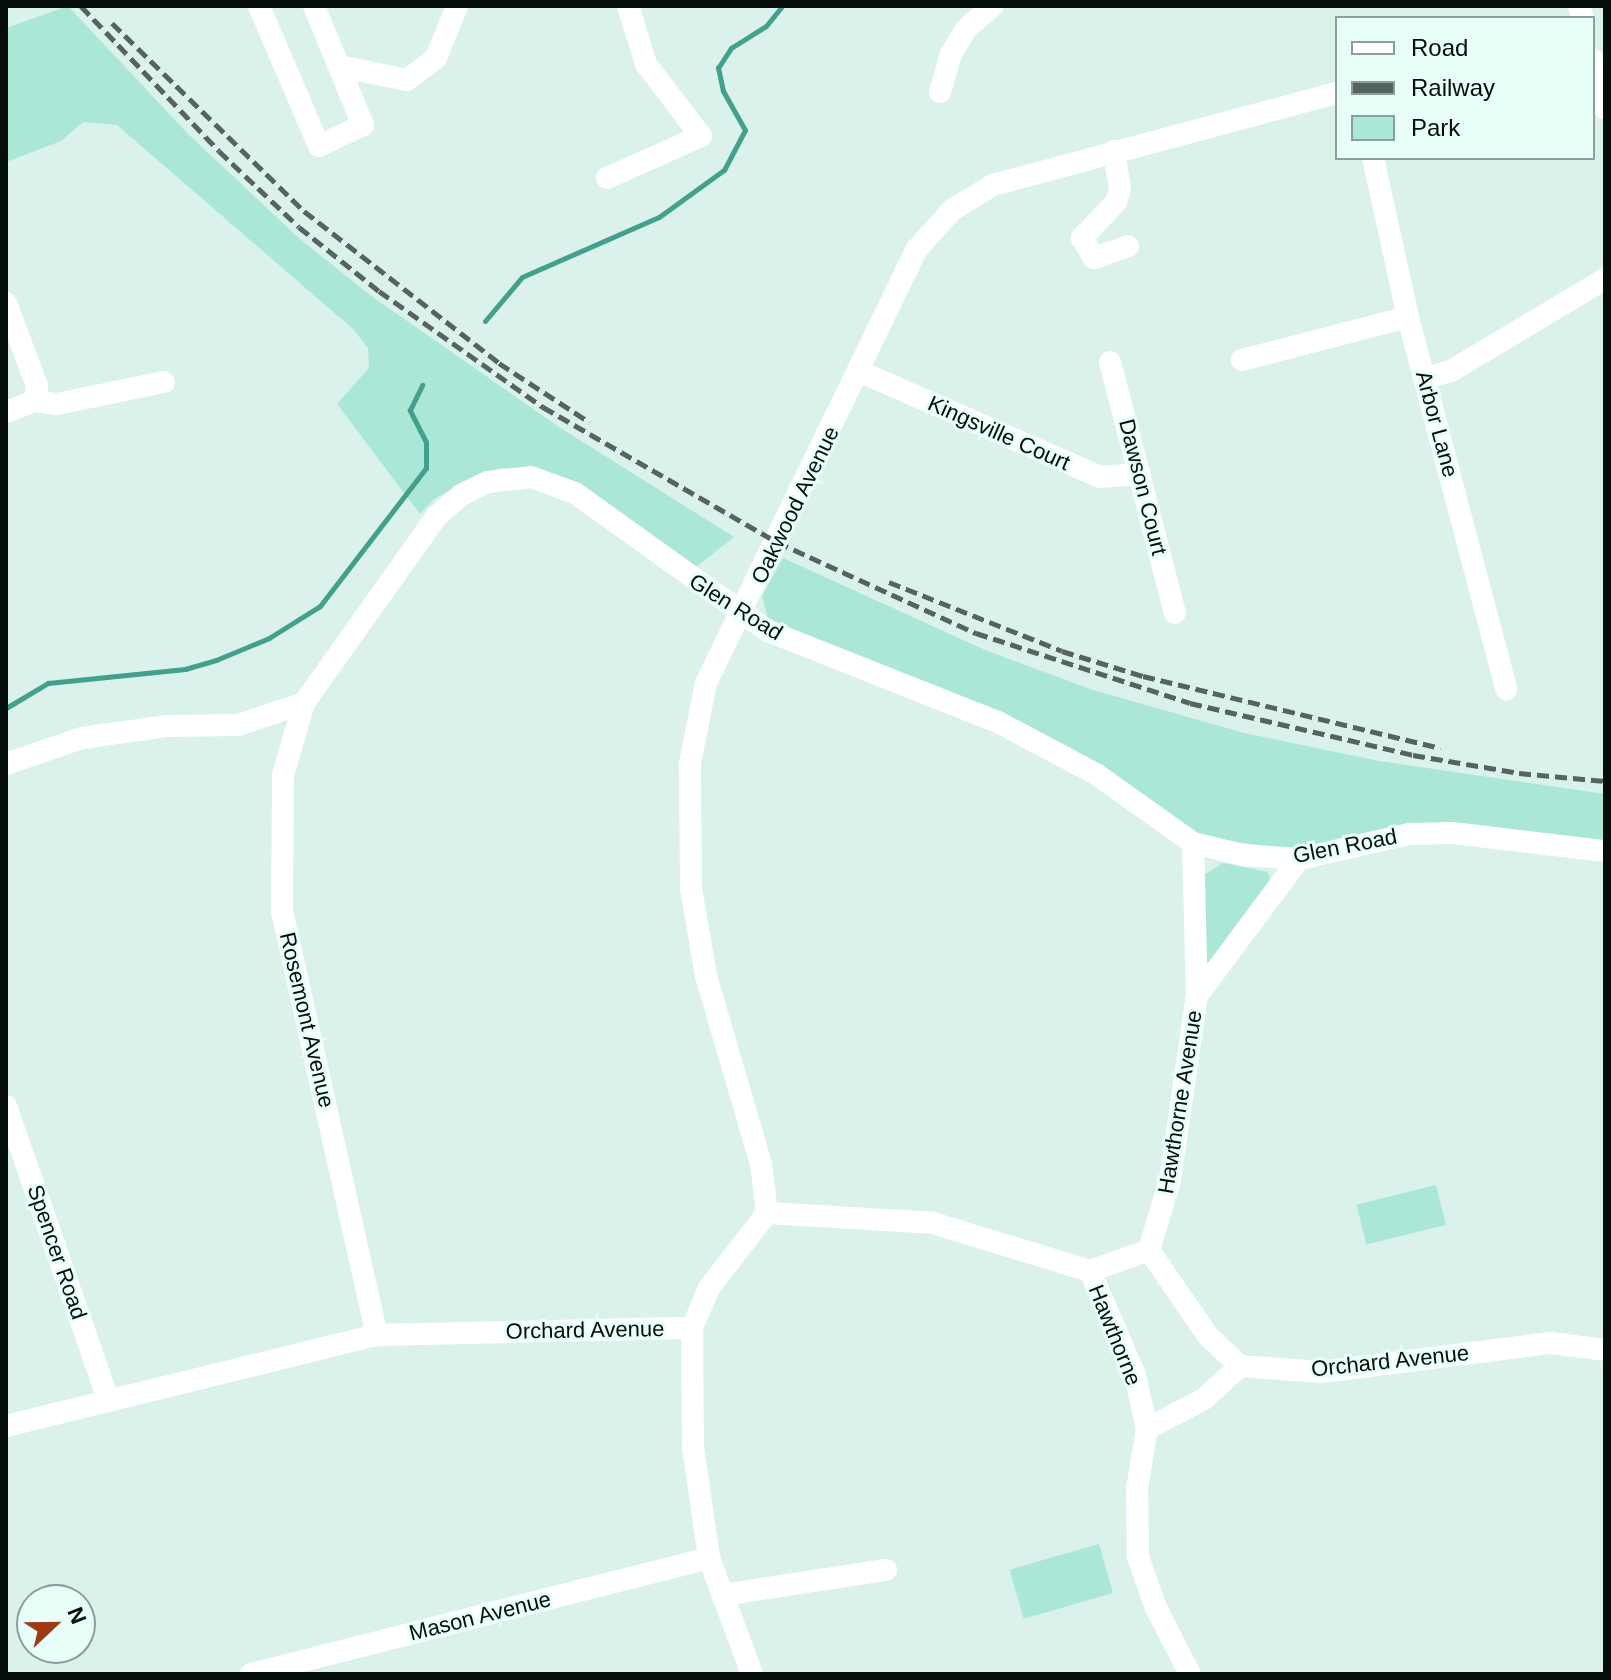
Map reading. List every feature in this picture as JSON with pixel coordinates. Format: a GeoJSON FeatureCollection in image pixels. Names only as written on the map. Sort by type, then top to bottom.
{"type":"FeatureCollection","features":[{"type":"Feature","properties":{"kind":"street"},"geometry":{"type":"LineString","coordinates":[[259,6],[319,146],[363,125],[314,6]]}},
{"type":"Feature","properties":{"kind":"street"},"geometry":{"type":"LineString","coordinates":[[339,66],[407,80],[436,58],[457,6]]}},
{"type":"Feature","properties":{"kind":"street"},"geometry":{"type":"LineString","coordinates":[[607,178],[701,136],[646,64],[628,6]]}},
{"type":"Feature","properties":{"kind":"street"},"geometry":{"type":"LineString","coordinates":[[940,92],[951,54],[966,29],[992,6]]}},
{"type":"Feature","properties":{"kind":"street"},"geometry":{"type":"LineString","coordinates":[[1595,68],[1605,109]]}},
{"type":"Feature","properties":{"kind":"street","name":"Oakwood Avenue"},"geometry":{"type":"LineString","coordinates":[[767,1213],[761,1164],[706,976],[691,888],[690,763],[706,683],[861,372],[917,249],[952,210],[993,185],[1335,94]]}},
{"type":"Feature","properties":{"kind":"street"},"geometry":{"type":"LineString","coordinates":[[1114,151],[1120,189],[1116,202],[1082,238],[1094,258],[1128,246]]}},
{"type":"Feature","properties":{"kind":"street","name":"Arbor Lane"},"geometry":{"type":"LineString","coordinates":[[1373,160],[1408,317],[1506,689]]}},
{"type":"Feature","properties":{"kind":"street"},"geometry":{"type":"LineString","coordinates":[[1426,378],[1451,371],[1605,279]]}},
{"type":"Feature","properties":{"kind":"street"},"geometry":{"type":"LineString","coordinates":[[6,303],[37,386],[35,401]]}},
{"type":"Feature","properties":{"kind":"street"},"geometry":{"type":"LineString","coordinates":[[1242,360],[1408,317]]}},
{"type":"Feature","properties":{"kind":"street","name":"Dawson Court"},"geometry":{"type":"LineString","coordinates":[[1110,362],[1175,613]]}},
{"type":"Feature","properties":{"kind":"street","name":"Kingsville Court"},"geometry":{"type":"LineString","coordinates":[[861,372],[1100,477],[1140,474]]}},
{"type":"Feature","properties":{"kind":"street"},"geometry":{"type":"LineString","coordinates":[[6,412],[35,401],[57,404],[164,382]]}},
{"type":"Feature","properties":{"kind":"street","name":"Glen Road"},"geometry":{"type":"LineString","coordinates":[[304,703],[437,516],[461,495],[488,482],[531,477],[575,493],[740,615],[768,631],[998,722],[1096,774],[1193,843],[1243,855],[1299,859],[1423,834],[1605,851]]}},
{"type":"Feature","properties":{"kind":"street"},"geometry":{"type":"LineString","coordinates":[[6,764],[82,738],[166,726],[238,725],[304,703]]}},
{"type":"Feature","properties":{"kind":"street","name":"Rosemont Avenue"},"geometry":{"type":"LineString","coordinates":[[304,703],[283,775],[282,911],[377,1335]]}},
{"type":"Feature","properties":{"kind":"street","name":"Hawthorne Avenue"},"geometry":{"type":"LineString","coordinates":[[1149,1250],[1170,1180],[1197,996],[1193,843]]}},
{"type":"Feature","properties":{"kind":"street","name":"Hawthorne Avenue"},"geometry":{"type":"LineString","coordinates":[[1197,996],[1299,859]]}},
{"type":"Feature","properties":{"kind":"street","name":"Spencer Road"},"geometry":{"type":"LineString","coordinates":[[6,1106],[108,1399]]}},
{"type":"Feature","properties":{"kind":"street"},"geometry":{"type":"LineString","coordinates":[[767,1213],[933,1223],[1090,1271],[1149,1250],[1208,1336],[1240,1366],[1204,1399],[1147,1429]]}},
{"type":"Feature","properties":{"kind":"street","name":"Orchard Avenue"},"geometry":{"type":"LineString","coordinates":[[6,1426],[377,1335],[692,1328],[709,1288],[767,1213]]}},
{"type":"Feature","properties":{"kind":"street","name":"Hawthorne"},"geometry":{"type":"LineString","coordinates":[[1090,1271],[1135,1375],[1147,1429],[1137,1489],[1138,1557],[1156,1608],[1190,1674]]}},
{"type":"Feature","properties":{"kind":"street"},"geometry":{"type":"LineString","coordinates":[[692,1328],[693,1447],[709,1558],[752,1674]]}},
{"type":"Feature","properties":{"kind":"street","name":"Orchard Avenue"},"geometry":{"type":"LineString","coordinates":[[1240,1366],[1321,1372],[1551,1343],[1605,1350]]}},
{"type":"Feature","properties":{"kind":"street","name":"Mason Avenue"},"geometry":{"type":"LineString","coordinates":[[251,1674],[709,1558]]}},
{"type":"Feature","properties":{"kind":"street"},"geometry":{"type":"LineString","coordinates":[[722,1595],[886,1570]]}},
{"type":"Feature","properties":{"kind":"green space"},"geometry":{"type":"Polygon","coordinates":[[[68,6],[188,134],[300,239],[370,295],[559,427],[734,537],[696,567],[538,469],[502,468],[479,474],[434,499],[420,514],[337,404],[369,368],[368,348],[353,329],[117,125],[83,122],[61,141],[6,162],[6,28],[68,6]]]}},
{"type":"Feature","properties":{"kind":"green space"},"geometry":{"type":"Polygon","coordinates":[[[783,558],[985,650],[1093,690],[1244,733],[1379,761],[1605,794],[1605,843],[1460,824],[1286,850],[1203,836],[768,618],[762,596],[783,558]]]}},
{"type":"Feature","properties":{"kind":"green space"},"geometry":{"type":"Polygon","coordinates":[[[1223,863],[1268,872],[1271,886],[1211,963],[1206,962],[1204,875],[1223,863]]]}},
{"type":"Feature","properties":{"kind":"green space"},"geometry":{"type":"Polygon","coordinates":[[[1436,1185],[1446,1225],[1366,1245],[1356,1205],[1436,1185]]]}},
{"type":"Feature","properties":{"kind":"green space"},"geometry":{"type":"Polygon","coordinates":[[[1099,1544],[1113,1593],[1024,1619],[1010,1570],[1099,1544]]]}},
{"type":"Feature","properties":{"kind":"waterway"},"geometry":{"type":"LineString","coordinates":[[485,321],[522,277],[659,217],[724,170],[745,130],[723,91],[718,68],[731,48],[766,26],[782,6]]}},
{"type":"Feature","properties":{"kind":"waterway"},"geometry":{"type":"LineString","coordinates":[[6,708],[48,683],[185,669],[216,660],[269,638],[320,606],[426,468],[426,442],[410,410],[422,385]]}},
{"type":"Feature","properties":{"kind":"railway"},"geometry":{"type":"LineString","coordinates":[[81,6],[219,151],[299,227],[379,291],[543,407],[777,542],[976,633],[1190,703],[1413,755],[1519,773],[1605,781]]}},
{"type":"Feature","properties":{"kind":"railway"},"geometry":{"type":"LineString","coordinates":[[112,23],[304,211],[499,363],[589,422]]}},
{"type":"Feature","properties":{"kind":"railway"},"geometry":{"type":"LineString","coordinates":[[889,582],[1062,651],[1143,676],[1440,748]]}}]}
